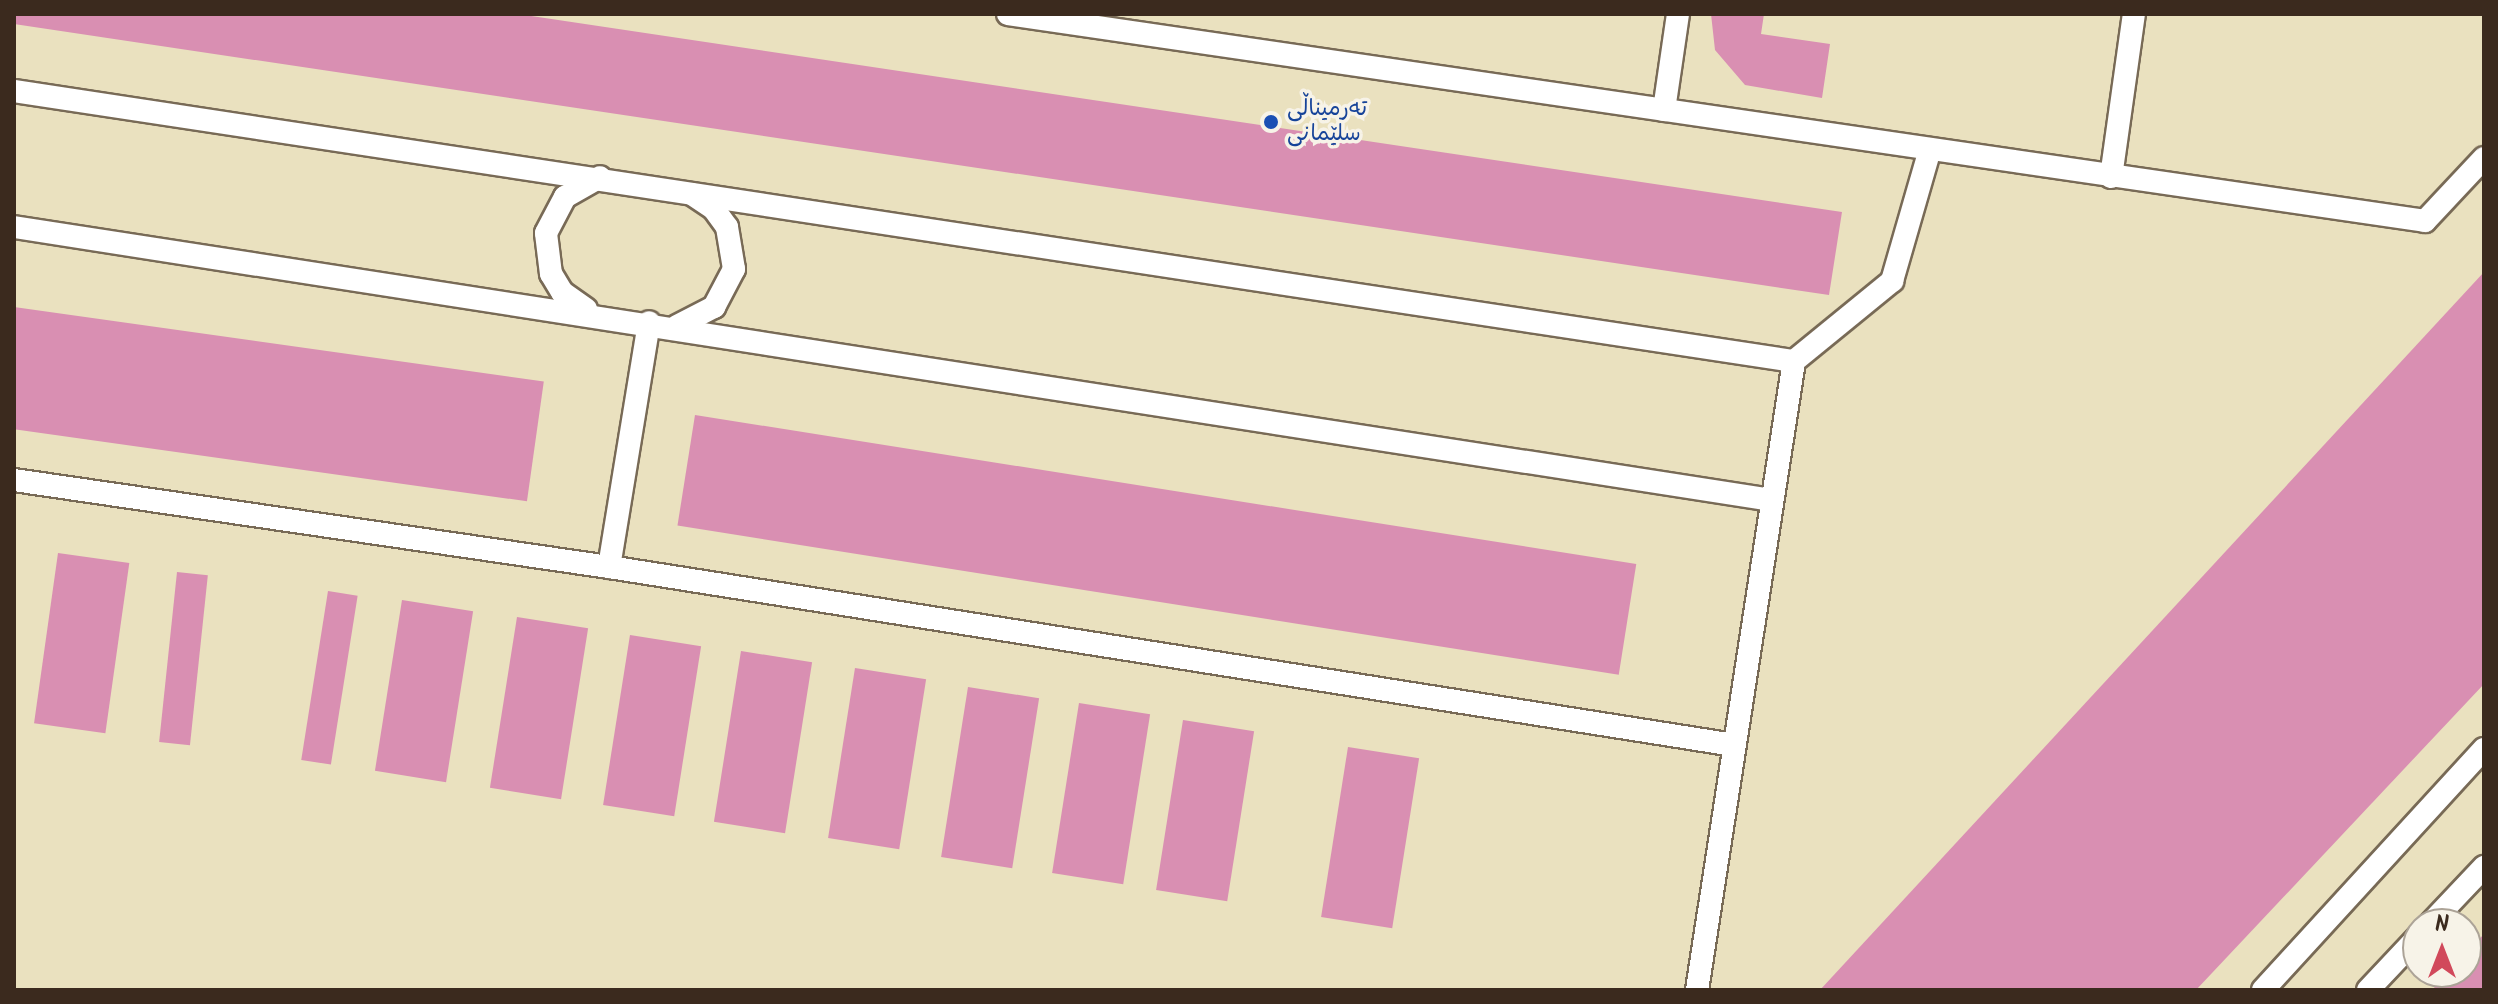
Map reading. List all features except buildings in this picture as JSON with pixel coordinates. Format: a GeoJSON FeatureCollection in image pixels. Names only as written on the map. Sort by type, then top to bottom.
{"type":"FeatureCollection","features":[{"type":"Feature","properties":{"kind":"lane"},"geometry":{"type":"LineString","coordinates":[[1008,14],[2425,221],[2484,158]]}},
{"type":"Feature","properties":{"kind":"lane"},"geometry":{"type":"LineString","coordinates":[[1664,110],[1678,14]]}},
{"type":"Feature","properties":{"kind":"lane"},"geometry":{"type":"LineString","coordinates":[[2111,177],[2134,14]]}},
{"type":"Feature","properties":{"kind":"lane"},"geometry":{"type":"LineString","coordinates":[[14,91],[601,177],[1794,361]]}},
{"type":"Feature","properties":{"kind":"lane"},"geometry":{"type":"LineString","coordinates":[[1697,990],[1794,361],[1892,281],[1930,149]]}},
{"type":"Feature","properties":{"kind":"lane"},"geometry":{"type":"LineString","coordinates":[[596,314],[577,305],[556,283],[546,254],[546,233],[565,197],[601,177]]}},
{"type":"Feature","properties":{"kind":"lane"},"geometry":{"type":"LineString","coordinates":[[676,327],[714,307],[734,269],[727,227],[697,196],[677,189]]}},
{"type":"Feature","properties":{"kind":"lane"},"geometry":{"type":"LineString","coordinates":[[14,227],[649,322],[1771,500]]}},
{"type":"Feature","properties":{"kind":"lane"},"geometry":{"type":"LineString","coordinates":[[609,567],[649,322]]}},
{"type":"Feature","properties":{"kind":"lane"},"geometry":{"type":"LineString","coordinates":[[14,480],[609,567],[1734,745]]}},
{"type":"Feature","properties":{"kind":"lane"},"geometry":{"type":"LineString","coordinates":[[2263,990],[2484,749]]}},
{"type":"Feature","properties":{"kind":"lane"},"geometry":{"type":"LineString","coordinates":[[2445,908],[2484,867]]}},
{"type":"Feature","properties":{"kind":"lane"},"geometry":{"type":"LineString","coordinates":[[2368,990],[2402,954]]}},
{"type":"Feature","properties":{"kind":"place","name":"تەرمیناڵی سلێمانی"},"geometry":{"type":"Point","coordinates":[1271,122]}}]}
